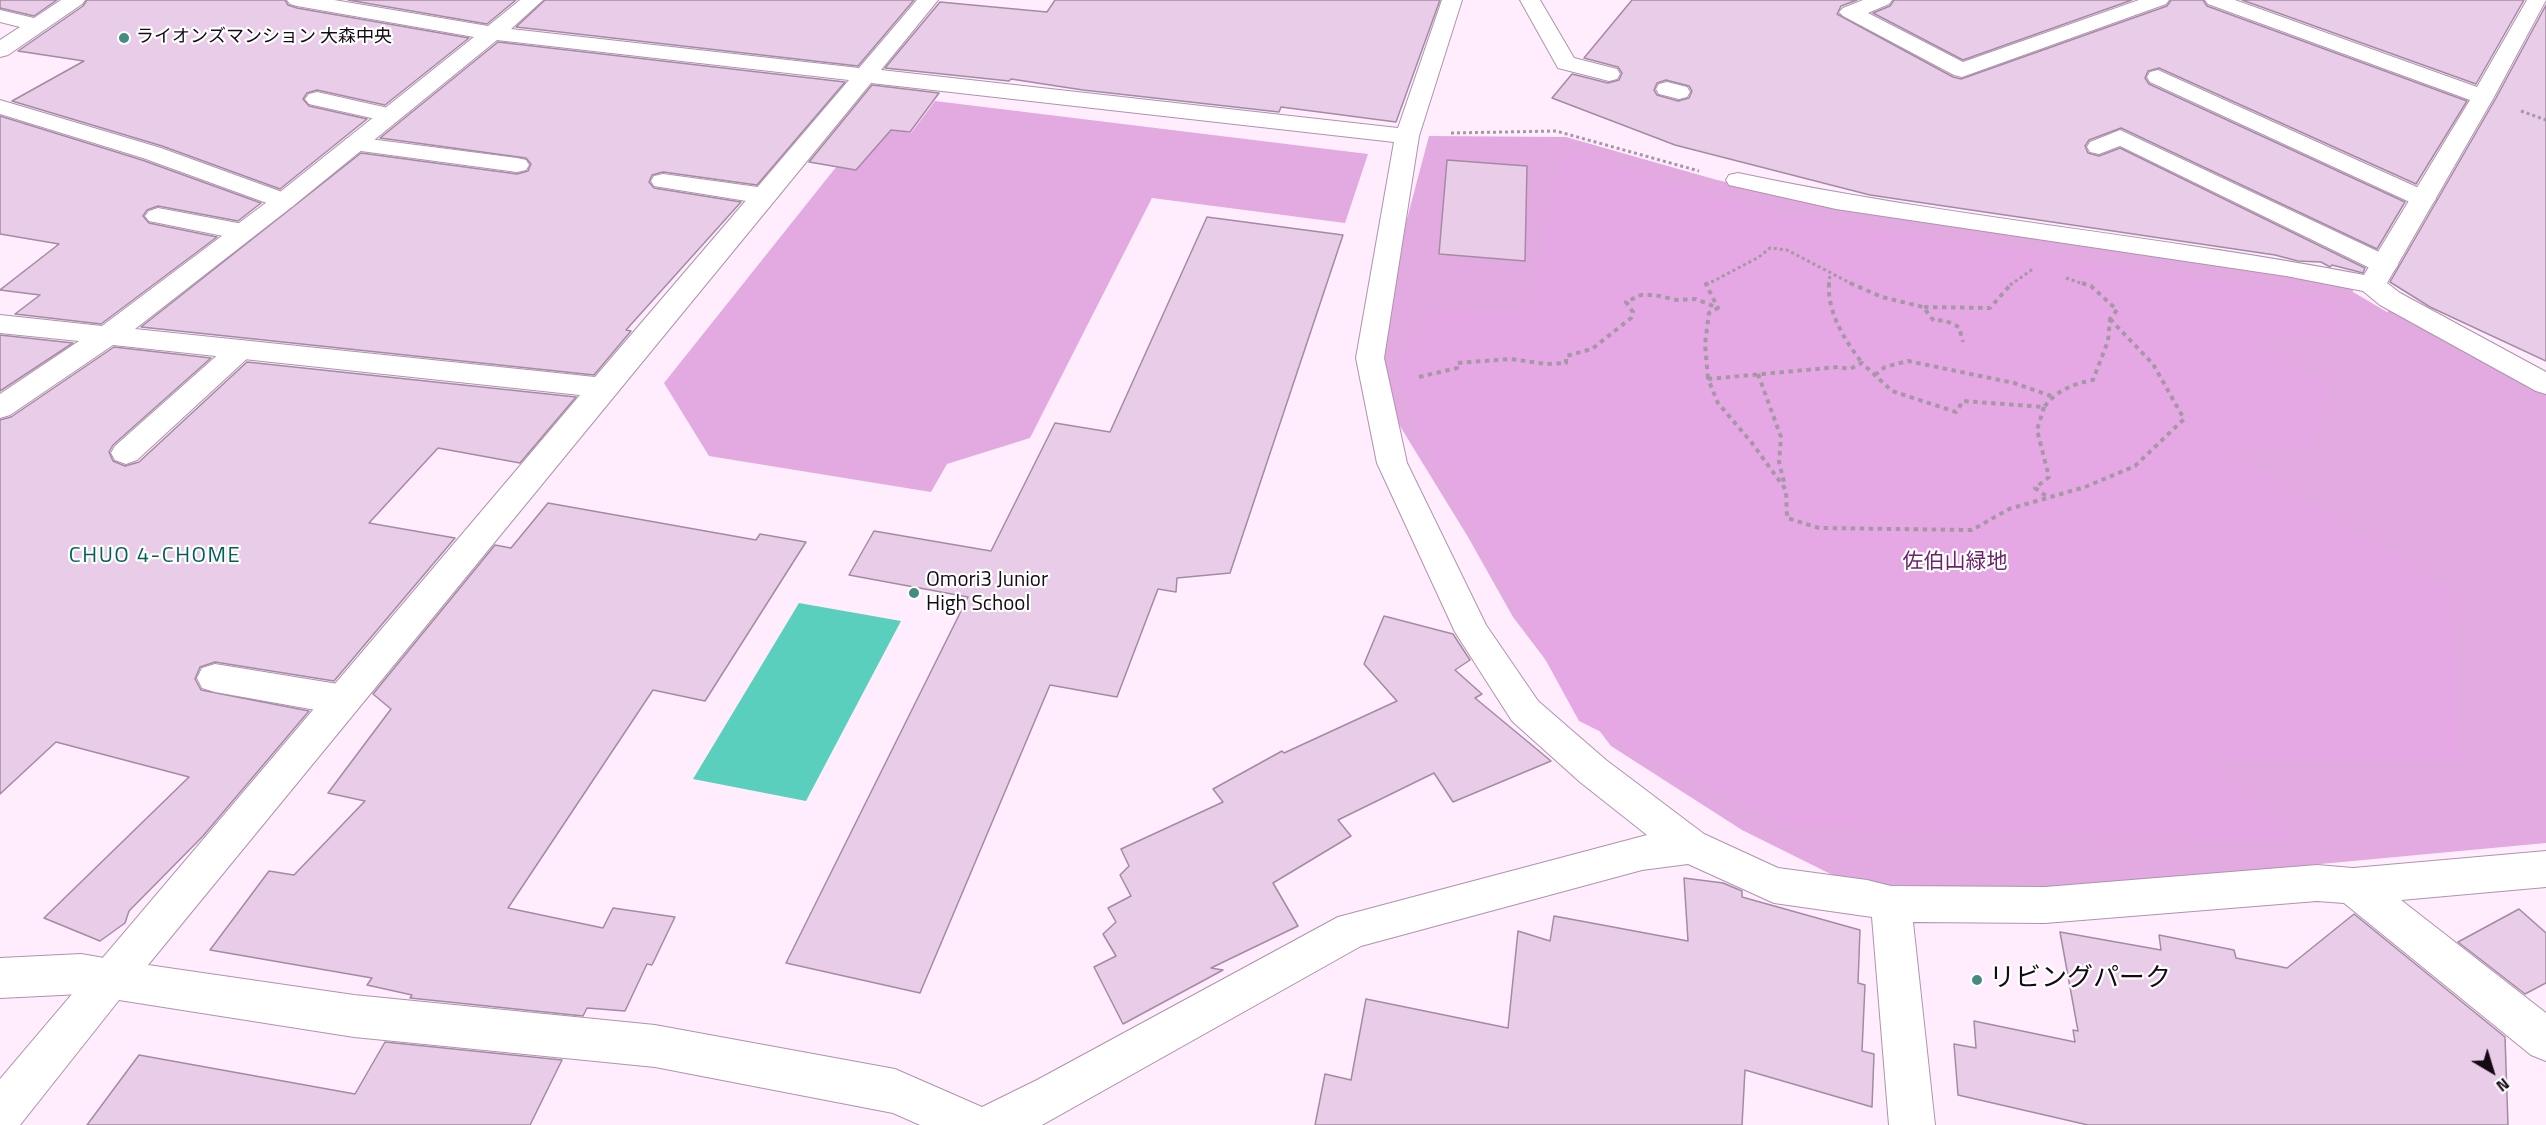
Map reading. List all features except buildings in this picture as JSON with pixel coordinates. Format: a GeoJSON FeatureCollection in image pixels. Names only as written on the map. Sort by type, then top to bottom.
{"type":"FeatureCollection","features":[{"type":"Feature","properties":{"kind":"street"},"geometry":{"type":"LineString","coordinates":[[0,50],[75,0]]}},
{"type":"Feature","properties":{"kind":"street"},"geometry":{"type":"LineString","coordinates":[[297,0],[491,33],[1407,136]]}},
{"type":"Feature","properties":{"kind":"street"},"geometry":{"type":"LineString","coordinates":[[0,408],[110,335],[284,201],[533,0]]}},
{"type":"Feature","properties":{"kind":"street"},"geometry":{"type":"LineString","coordinates":[[0,1114],[110,979],[928,0]]}},
{"type":"Feature","properties":{"kind":"street"},"geometry":{"type":"LineString","coordinates":[[1452,0],[1407,136],[1370,358],[1392,463],[1472,632],[1525,711],[1593,771],[1690,846],[1774,885],[1867,898],[1892,904],[2045,905],[2317,883],[2353,886],[2546,869]]}},
{"type":"Feature","properties":{"kind":"street"},"geometry":{"type":"LineString","coordinates":[[1530,0],[1566,63],[1609,74]]}},
{"type":"Feature","properties":{"kind":"street"},"geometry":{"type":"LineString","coordinates":[[1882,0],[1850,12],[1962,69],[2159,0]]}},
{"type":"Feature","properties":{"kind":"street"},"geometry":{"type":"LineString","coordinates":[[2215,0],[2483,97]]}},
{"type":"Feature","properties":{"kind":"street"},"geometry":{"type":"LineString","coordinates":[[2378,275],[2483,97],[2536,0]]}},
{"type":"Feature","properties":{"kind":"street"},"geometry":{"type":"LineString","coordinates":[[0,16],[38,25]]}},
{"type":"Feature","properties":{"kind":"street"},"geometry":{"type":"LineString","coordinates":[[2158,77],[2423,199]]}},
{"type":"Feature","properties":{"kind":"street"},"geometry":{"type":"LineString","coordinates":[[317,99],[389,115]]}},
{"type":"Feature","properties":{"kind":"street"},"geometry":{"type":"LineString","coordinates":[[0,107],[152,153],[284,201]]}},
{"type":"Feature","properties":{"kind":"street"},"geometry":{"type":"LineString","coordinates":[[2120,136],[2378,275],[2390,299],[2546,384]]}},
{"type":"Feature","properties":{"kind":"street"},"geometry":{"type":"LineString","coordinates":[[354,144],[517,165]]}},
{"type":"Feature","properties":{"kind":"street"},"geometry":{"type":"LineString","coordinates":[[1738,180],[1836,201],[2059,235],[2286,268],[2378,275]]}},
{"type":"Feature","properties":{"kind":"street"},"geometry":{"type":"LineString","coordinates":[[663,181],[765,196]]}},
{"type":"Feature","properties":{"kind":"street"},"geometry":{"type":"LineString","coordinates":[[158,216],[243,232]]}},
{"type":"Feature","properties":{"kind":"street"},"geometry":{"type":"LineString","coordinates":[[0,324],[604,388]]}},
{"type":"Feature","properties":{"kind":"street"},"geometry":{"type":"LineString","coordinates":[[126,453],[241,349]]}},
{"type":"Feature","properties":{"kind":"street"},"geometry":{"type":"LineString","coordinates":[[215,678],[344,700]]}},
{"type":"Feature","properties":{"kind":"street"},"geometry":{"type":"LineString","coordinates":[[993,1125],[1053,1096],[1352,930],[1642,853],[1690,846]]}},
{"type":"Feature","properties":{"kind":"street"},"geometry":{"type":"LineString","coordinates":[[2353,886],[2546,1040]]}},
{"type":"Feature","properties":{"kind":"street"},"geometry":{"type":"LineString","coordinates":[[1892,904],[1912,1125]]}},
{"type":"Feature","properties":{"kind":"street"},"geometry":{"type":"LineString","coordinates":[[0,978],[81,974],[354,1016],[655,1046],[895,1092],[972,1125]]}},
{"type":"Feature","properties":{"kind":"path"},"geometry":{"type":"LineString","coordinates":[[1407,136],[1460,132],[1556,131],[1654,160],[1738,180]]}},
{"type":"Feature","properties":{"kind":"path"},"geometry":{"type":"LineString","coordinates":[[2059,235],[2069,267],[2066,278]]}},
{"type":"Feature","properties":{"kind":"path"},"geometry":{"type":"LineString","coordinates":[[1718,308],[1706,284],[1759,257],[1770,248],[1787,250],[1830,274],[1882,297],[1923,307],[1990,308],[2008,286],[2035,267]]}},
{"type":"Feature","properties":{"kind":"path"},"geometry":{"type":"LineString","coordinates":[[1830,274],[1828,299],[1851,348],[1862,363],[1892,391],[1956,412],[1963,401],[2044,407]]}},
{"type":"Feature","properties":{"kind":"path"},"geometry":{"type":"LineString","coordinates":[[2046,496],[2035,488],[2049,477],[2037,430],[2044,407],[2051,396],[2074,383],[2093,380],[2108,341],[2109,319],[2117,310],[2091,286],[2058,276]]}},
{"type":"Feature","properties":{"kind":"path"},"geometry":{"type":"LineString","coordinates":[[1457,368],[1457,363],[1511,359],[1546,364],[1566,363],[1566,356],[1592,349],[1631,318],[1633,312],[1626,302],[1641,295],[1655,295],[1677,300],[1696,299],[1718,308]]}},
{"type":"Feature","properties":{"kind":"path"},"geometry":{"type":"LineString","coordinates":[[1923,307],[1934,321],[1944,320],[1959,327],[1964,342]]}},
{"type":"Feature","properties":{"kind":"path"},"geometry":{"type":"LineString","coordinates":[[1718,308],[1709,313],[1705,344],[1708,379],[1718,403],[1752,443],[1786,490]]}},
{"type":"Feature","properties":{"kind":"path"},"geometry":{"type":"LineString","coordinates":[[1758,374],[1781,437],[1779,462],[1786,490],[1787,518],[1819,528],[1972,530],[2009,508],[2085,487],[2135,466],[2184,419],[2170,386],[2151,359],[2132,337],[2109,319]]}},
{"type":"Feature","properties":{"kind":"path"},"geometry":{"type":"LineString","coordinates":[[1875,375],[1885,367],[1908,361],[2014,383],[2051,396]]}},
{"type":"Feature","properties":{"kind":"path"},"geometry":{"type":"LineString","coordinates":[[1708,379],[1838,367],[1850,369],[1862,363]]}},
{"type":"Feature","properties":{"kind":"green space"},"geometry":{"type":"Polygon","coordinates":[[[935,101],[1368,154],[1345,223],[1152,198],[1030,438],[947,464],[931,492],[709,456],[664,383],[868,127],[911,133],[935,101]]]}},
{"type":"Feature","properties":{"kind":"green space","name":"佐伯山緑地"},"geometry":{"type":"Polygon","coordinates":[[[1429,136],[1566,137],[1717,180],[1855,210],[2352,286],[2353,292],[2387,312],[2396,307],[2546,390],[2546,843],[1891,904],[1742,830],[1611,746],[1513,617],[1468,537],[1376,387],[1370,358],[1429,136]]]}},
{"type":"Feature","properties":{"kind":"green space","name":"佐伯山緑地"},"geometry":{"type":"Polygon","coordinates":[[[1562,150],[1769,212],[2325,298],[2346,331],[2248,338],[2329,383],[2313,445],[2227,452],[2449,589],[2460,761],[2205,758],[2292,838],[1790,826],[1579,721],[1407,407],[1399,366],[1433,309],[1530,312],[1562,150]]]}},
{"type":"Feature","properties":{"kind":"shaded area"},"geometry":{"type":"Polygon","coordinates":[[[799,603],[901,621],[806,801],[693,779],[799,603]]]}},
{"type":"Feature","properties":{"kind":"place","name":"ライオンズマンション 大森中央"},"geometry":{"type":"Point","coordinates":[124,38]}},
{"type":"Feature","properties":{"kind":"place","name":"Omori3 Junior High School"},"geometry":{"type":"Point","coordinates":[914,593]}},
{"type":"Feature","properties":{"kind":"place","name":"リビングパーク"},"geometry":{"type":"Point","coordinates":[1977,980]}},
{"type":"Feature","properties":{"kind":"district","name":"CHUO 4-CHOME"},"geometry":{"type":"Point","coordinates":[155,557]}}]}
